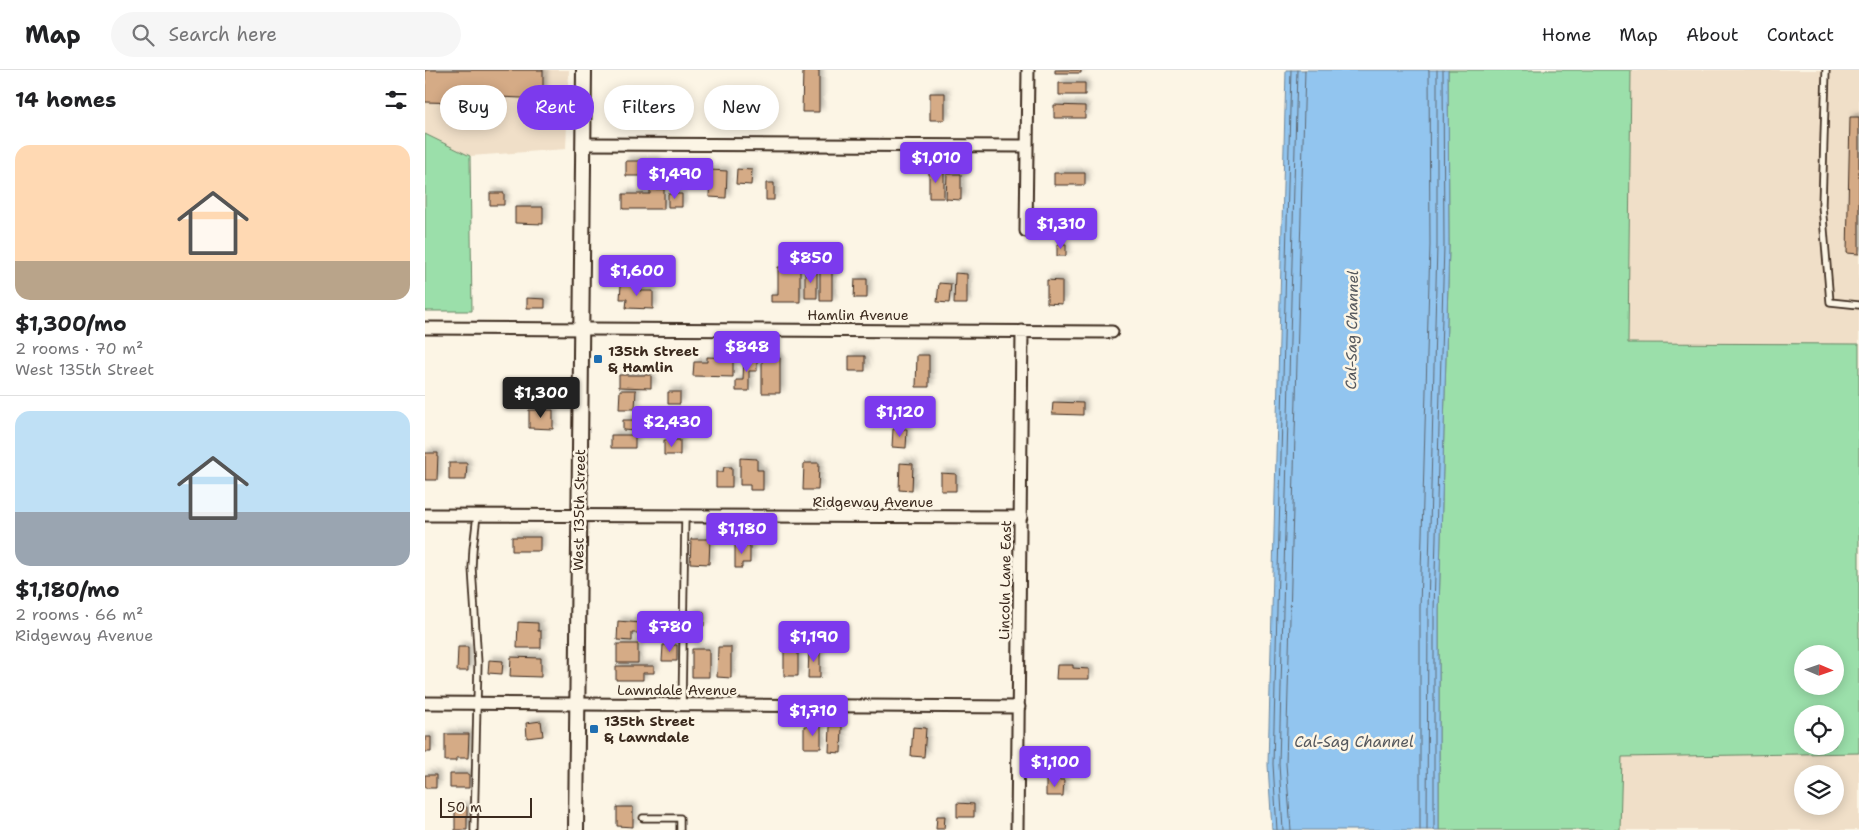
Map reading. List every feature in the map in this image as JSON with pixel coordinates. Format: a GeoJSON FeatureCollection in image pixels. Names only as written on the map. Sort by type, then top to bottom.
{"type":"FeatureCollection","features":[{"type":"Feature","properties":{"kind":"street","name":"West 135th Street"},"geometry":{"type":"LineString","coordinates":[[576,830],[584,70]]}},
{"type":"Feature","properties":{"kind":"street"},"geometry":{"type":"LineString","coordinates":[[1026,230],[1029,70]]}},
{"type":"Feature","properties":{"kind":"street"},"geometry":{"type":"LineString","coordinates":[[583,144],[1027,146]]}},
{"type":"Feature","properties":{"kind":"street","name":"Hamlin Avenue"},"geometry":{"type":"LineString","coordinates":[[425,328],[1112,332]]}},
{"type":"Feature","properties":{"kind":"street","name":"Lincoln Lane East"},"geometry":{"type":"LineString","coordinates":[[1017,830],[1023,331]]}},
{"type":"Feature","properties":{"kind":"street","name":"Ridgeway Avenue"},"geometry":{"type":"LineString","coordinates":[[425,515],[1021,517]]}},
{"type":"Feature","properties":{"kind":"street","name":"Lawndale Avenue"},"geometry":{"type":"LineString","coordinates":[[425,703],[1019,707]]}},
{"type":"Feature","properties":{"kind":"lane"},"geometry":{"type":"LineString","coordinates":[[1826,70],[1822,205],[1830,302],[1859,305]]}},
{"type":"Feature","properties":{"kind":"lane"},"geometry":{"type":"LineString","coordinates":[[474,830],[477,642],[472,568],[477,515]]}},
{"type":"Feature","properties":{"kind":"lane"},"geometry":{"type":"LineString","coordinates":[[682,705],[685,516]]}},
{"type":"Feature","properties":{"kind":"lane"},"geometry":{"type":"LineString","coordinates":[[643,818],[680,818],[680,830]]}},
{"type":"Feature","properties":{"kind":"shaded area"},"geometry":{"type":"Polygon","coordinates":[[[425,70],[569,70],[568,85],[517,85],[517,130],[567,130],[566,149],[470,156],[425,134],[425,70]]]}},
{"type":"Feature","properties":{"kind":"shaded area"},"geometry":{"type":"Polygon","coordinates":[[[1631,70],[1859,70],[1859,344],[1628,343],[1631,70]]]}},
{"type":"Feature","properties":{"kind":"shaded area"},"geometry":{"type":"Polygon","coordinates":[[[1844,753],[1859,753],[1859,830],[1620,830],[1621,757],[1844,755],[1844,753]]]}},
{"type":"Feature","properties":{"kind":"green space"},"geometry":{"type":"Polygon","coordinates":[[[1448,70],[1631,70],[1628,343],[1859,344],[1859,753],[1844,753],[1844,705],[1794,705],[1794,754],[1622,757],[1620,830],[1439,830],[1439,610],[1449,246],[1448,70]]]}},
{"type":"Feature","properties":{"kind":"green space"},"geometry":{"type":"Polygon","coordinates":[[[425,134],[470,156],[472,311],[425,311],[425,134]]]}},
{"type":"Feature","properties":{"kind":"water","name":"Cal-Sag Channel"},"geometry":{"type":"Polygon","coordinates":[[[1286,70],[1448,70],[1449,246],[1439,610],[1439,830],[1272,830],[1268,765],[1286,70]]]}},
{"type":"Feature","properties":{"kind":"building"},"geometry":{"type":"Polygon","coordinates":[[[425,70],[543,70],[543,85],[517,85],[517,98],[507,97],[507,85],[440,85],[440,102],[425,102],[425,70]]]}},
{"type":"Feature","properties":{"kind":"building"},"geometry":{"type":"Polygon","coordinates":[[[803,70],[819,70],[819,112],[802,112],[803,70]]]}},
{"type":"Feature","properties":{"kind":"building"},"geometry":{"type":"Polygon","coordinates":[[[1055,70],[1081,70],[1081,73],[1055,73],[1055,70]]]}},
{"type":"Feature","properties":{"kind":"building"},"geometry":{"type":"Polygon","coordinates":[[[1059,83],[1085,83],[1085,95],[1059,95],[1059,83]]]}},
{"type":"Feature","properties":{"kind":"building"},"geometry":{"type":"Polygon","coordinates":[[[930,93],[945,93],[945,120],[930,120],[930,93]]]}},
{"type":"Feature","properties":{"kind":"building"},"geometry":{"type":"Polygon","coordinates":[[[1054,105],[1085,106],[1085,118],[1054,118],[1054,105]]]}},
{"type":"Feature","properties":{"kind":"building"},"geometry":{"type":"Polygon","coordinates":[[[1850,117],[1859,117],[1859,254],[1847,253],[1850,117]]]}},
{"type":"Feature","properties":{"kind":"building"},"geometry":{"type":"Polygon","coordinates":[[[626,161],[658,161],[658,176],[626,176],[626,161]]]}},
{"type":"Feature","properties":{"kind":"building"},"geometry":{"type":"Polygon","coordinates":[[[737,169],[752,170],[751,185],[736,184],[737,169]]]}},
{"type":"Feature","properties":{"kind":"building"},"geometry":{"type":"Polygon","coordinates":[[[929,169],[944,169],[944,198],[929,198],[929,169]]]}},
{"type":"Feature","properties":{"kind":"building"},"geometry":{"type":"Polygon","coordinates":[[[710,170],[727,171],[726,198],[709,197],[710,170]]]}},
{"type":"Feature","properties":{"kind":"building"},"geometry":{"type":"Polygon","coordinates":[[[1054,173],[1085,173],[1085,185],[1054,185],[1054,173]]]}},
{"type":"Feature","properties":{"kind":"building"},"geometry":{"type":"Polygon","coordinates":[[[947,174],[961,174],[961,200],[946,199],[947,174]]]}},
{"type":"Feature","properties":{"kind":"building"},"geometry":{"type":"Polygon","coordinates":[[[766,183],[774,183],[774,200],[766,200],[766,183]]]}},
{"type":"Feature","properties":{"kind":"building"},"geometry":{"type":"Polygon","coordinates":[[[650,189],[664,189],[664,209],[623,209],[623,194],[650,194],[650,189]]]}},
{"type":"Feature","properties":{"kind":"building"},"geometry":{"type":"Polygon","coordinates":[[[490,193],[504,193],[504,205],[490,205],[490,193]]]}},
{"type":"Feature","properties":{"kind":"building"},"geometry":{"type":"Polygon","coordinates":[[[668,194],[682,194],[682,207],[668,207],[668,194]]]}},
{"type":"Feature","properties":{"kind":"building"},"geometry":{"type":"Polygon","coordinates":[[[515,207],[543,207],[543,224],[515,223],[515,207]]]}},
{"type":"Feature","properties":{"kind":"building"},"geometry":{"type":"Polygon","coordinates":[[[1054,218],[1085,218],[1084,231],[1054,230],[1054,218]]]}},
{"type":"Feature","properties":{"kind":"building"},"geometry":{"type":"Polygon","coordinates":[[[1057,244],[1066,244],[1066,256],[1057,256],[1057,244]]]}},
{"type":"Feature","properties":{"kind":"building"},"geometry":{"type":"Polygon","coordinates":[[[778,267],[800,267],[800,302],[771,302],[771,295],[778,295],[778,267]]]}},
{"type":"Feature","properties":{"kind":"building"},"geometry":{"type":"Polygon","coordinates":[[[805,270],[817,270],[817,298],[805,298],[805,270]]]}},
{"type":"Feature","properties":{"kind":"building"},"geometry":{"type":"Polygon","coordinates":[[[820,270],[832,270],[832,301],[820,301],[820,270]]]}},
{"type":"Feature","properties":{"kind":"building"},"geometry":{"type":"Polygon","coordinates":[[[955,273],[967,274],[967,304],[954,304],[955,273]]]}},
{"type":"Feature","properties":{"kind":"building"},"geometry":{"type":"Polygon","coordinates":[[[855,279],[867,279],[867,298],[854,298],[855,279]]]}},
{"type":"Feature","properties":{"kind":"building"},"geometry":{"type":"Polygon","coordinates":[[[1047,280],[1062,281],[1062,304],[1047,303],[1047,280]]]}},
{"type":"Feature","properties":{"kind":"building"},"geometry":{"type":"Polygon","coordinates":[[[939,283],[951,284],[949,303],[937,302],[939,283]]]}},
{"type":"Feature","properties":{"kind":"building"},"geometry":{"type":"Polygon","coordinates":[[[621,285],[641,285],[641,291],[653,291],[653,309],[626,308],[627,299],[620,299],[621,285]]]}},
{"type":"Feature","properties":{"kind":"building"},"geometry":{"type":"Polygon","coordinates":[[[527,298],[545,299],[545,308],[527,308],[527,298]]]}},
{"type":"Feature","properties":{"kind":"building"},"geometry":{"type":"Polygon","coordinates":[[[744,355],[757,356],[757,371],[749,371],[749,391],[736,391],[736,380],[743,380],[744,355]]]}},
{"type":"Feature","properties":{"kind":"building"},"geometry":{"type":"Polygon","coordinates":[[[917,355],[929,355],[929,387],[916,387],[917,355]]]}},
{"type":"Feature","properties":{"kind":"building"},"geometry":{"type":"Polygon","coordinates":[[[849,356],[865,356],[865,371],[849,371],[849,356]]]}},
{"type":"Feature","properties":{"kind":"building"},"geometry":{"type":"Polygon","coordinates":[[[707,357],[733,358],[733,377],[693,376],[694,362],[707,362],[707,357]]]}},
{"type":"Feature","properties":{"kind":"building"},"geometry":{"type":"Polygon","coordinates":[[[762,358],[780,358],[780,393],[762,393],[762,358]]]}},
{"type":"Feature","properties":{"kind":"building"},"geometry":{"type":"Polygon","coordinates":[[[619,375],[651,375],[651,388],[619,387],[619,375]]]}},
{"type":"Feature","properties":{"kind":"building"},"geometry":{"type":"Polygon","coordinates":[[[620,390],[636,390],[635,409],[619,409],[620,390]]]}},
{"type":"Feature","properties":{"kind":"building"},"geometry":{"type":"Polygon","coordinates":[[[668,392],[680,392],[680,404],[668,404],[668,392]]]}},
{"type":"Feature","properties":{"kind":"building"},"geometry":{"type":"Polygon","coordinates":[[[1053,402],[1083,403],[1083,415],[1052,414],[1053,402]]]}},
{"type":"Feature","properties":{"kind":"building"},"geometry":{"type":"Polygon","coordinates":[[[529,410],[553,410],[553,429],[529,428],[529,410]]]}},
{"type":"Feature","properties":{"kind":"building"},"geometry":{"type":"Polygon","coordinates":[[[623,420],[647,420],[647,432],[623,430],[623,420]]]}},
{"type":"Feature","properties":{"kind":"building"},"geometry":{"type":"Polygon","coordinates":[[[893,429],[907,429],[906,448],[892,447],[893,429]]]}},
{"type":"Feature","properties":{"kind":"building"},"geometry":{"type":"Polygon","coordinates":[[[611,435],[635,435],[635,448],[611,448],[611,435]]]}},
{"type":"Feature","properties":{"kind":"building"},"geometry":{"type":"Polygon","coordinates":[[[664,440],[680,440],[680,455],[664,455],[664,440]]]}},
{"type":"Feature","properties":{"kind":"building"},"geometry":{"type":"Polygon","coordinates":[[[425,453],[438,453],[437,480],[425,480],[425,453]]]}},
{"type":"Feature","properties":{"kind":"building"},"geometry":{"type":"Polygon","coordinates":[[[740,458],[757,459],[757,470],[763,470],[763,490],[750,490],[750,485],[740,485],[740,458]]]}},
{"type":"Feature","properties":{"kind":"building"},"geometry":{"type":"Polygon","coordinates":[[[449,463],[467,463],[466,480],[449,480],[449,463]]]}},
{"type":"Feature","properties":{"kind":"building"},"geometry":{"type":"Polygon","coordinates":[[[804,463],[819,463],[818,490],[803,490],[804,463]]]}},
{"type":"Feature","properties":{"kind":"building"},"geometry":{"type":"Polygon","coordinates":[[[900,463],[913,464],[912,491],[899,490],[900,463]]]}},
{"type":"Feature","properties":{"kind":"building"},"geometry":{"type":"Polygon","coordinates":[[[724,467],[732,467],[732,487],[716,487],[716,472],[723,472],[724,467]]]}},
{"type":"Feature","properties":{"kind":"building"},"geometry":{"type":"Polygon","coordinates":[[[941,473],[956,474],[956,491],[941,491],[941,473]]]}},
{"type":"Feature","properties":{"kind":"building"},"geometry":{"type":"Polygon","coordinates":[[[512,537],[540,537],[540,551],[512,551],[512,537]]]}},
{"type":"Feature","properties":{"kind":"building"},"geometry":{"type":"Polygon","coordinates":[[[691,539],[710,539],[709,564],[690,563],[691,539]]]}},
{"type":"Feature","properties":{"kind":"building"},"geometry":{"type":"Polygon","coordinates":[[[735,542],[744,542],[744,546],[750,546],[750,563],[742,563],[742,568],[735,568],[735,542]]]}},
{"type":"Feature","properties":{"kind":"building"},"geometry":{"type":"Polygon","coordinates":[[[691,612],[704,612],[704,626],[691,626],[691,612]]]}},
{"type":"Feature","properties":{"kind":"building"},"geometry":{"type":"Polygon","coordinates":[[[618,621],[641,623],[640,633],[632,633],[632,641],[617,640],[618,621]]]}},
{"type":"Feature","properties":{"kind":"building"},"geometry":{"type":"Polygon","coordinates":[[[518,622],[538,623],[538,631],[541,631],[541,648],[517,648],[518,622]]]}},
{"type":"Feature","properties":{"kind":"building"},"geometry":{"type":"Polygon","coordinates":[[[617,644],[638,644],[638,663],[617,663],[617,644]]]}},
{"type":"Feature","properties":{"kind":"building"},"geometry":{"type":"Polygon","coordinates":[[[663,645],[677,645],[677,661],[662,661],[663,645]]]}},
{"type":"Feature","properties":{"kind":"building"},"geometry":{"type":"Polygon","coordinates":[[[458,647],[468,647],[468,671],[457,671],[458,647]]]}},
{"type":"Feature","properties":{"kind":"building"},"geometry":{"type":"Polygon","coordinates":[[[718,647],[731,647],[731,678],[717,677],[718,647]]]}},
{"type":"Feature","properties":{"kind":"building"},"geometry":{"type":"Polygon","coordinates":[[[809,647],[820,647],[820,678],[808,678],[809,647]]]}},
{"type":"Feature","properties":{"kind":"building"},"geometry":{"type":"Polygon","coordinates":[[[692,649],[709,649],[709,677],[692,677],[692,649]]]}},
{"type":"Feature","properties":{"kind":"building"},"geometry":{"type":"Polygon","coordinates":[[[784,651],[798,651],[798,676],[784,676],[784,651]]]}},
{"type":"Feature","properties":{"kind":"building"},"geometry":{"type":"Polygon","coordinates":[[[511,657],[541,658],[541,677],[510,676],[511,657]]]}},
{"type":"Feature","properties":{"kind":"building"},"geometry":{"type":"Polygon","coordinates":[[[489,660],[503,661],[502,674],[488,673],[489,660]]]}},
{"type":"Feature","properties":{"kind":"building"},"geometry":{"type":"Polygon","coordinates":[[[1057,665],[1073,665],[1073,668],[1089,669],[1089,679],[1056,679],[1057,665]]]}},
{"type":"Feature","properties":{"kind":"building"},"geometry":{"type":"Polygon","coordinates":[[[616,666],[654,666],[654,673],[643,673],[643,680],[616,680],[616,666]]]}},
{"type":"Feature","properties":{"kind":"building"},"geometry":{"type":"Polygon","coordinates":[[[541,721],[543,736],[527,738],[526,723],[541,721]]]}},
{"type":"Feature","properties":{"kind":"building"},"geometry":{"type":"Polygon","coordinates":[[[804,726],[821,726],[821,748],[804,748],[804,726]]]}},
{"type":"Feature","properties":{"kind":"building"},"geometry":{"type":"Polygon","coordinates":[[[830,726],[842,726],[841,753],[829,752],[830,726]]]}},
{"type":"Feature","properties":{"kind":"building"},"geometry":{"type":"Polygon","coordinates":[[[913,727],[926,728],[924,757],[911,756],[913,727]]]}},
{"type":"Feature","properties":{"kind":"building"},"geometry":{"type":"Polygon","coordinates":[[[445,734],[469,734],[468,758],[456,758],[456,761],[445,761],[445,734]]]}},
{"type":"Feature","properties":{"kind":"building"},"geometry":{"type":"Polygon","coordinates":[[[425,737],[431,737],[431,752],[425,752],[425,737]]]}},
{"type":"Feature","properties":{"kind":"building"},"geometry":{"type":"Polygon","coordinates":[[[450,774],[469,774],[469,788],[450,788],[450,774]]]}},
{"type":"Feature","properties":{"kind":"building"},"geometry":{"type":"Polygon","coordinates":[[[425,775],[436,775],[436,788],[425,788],[425,775]]]}},
{"type":"Feature","properties":{"kind":"building"},"geometry":{"type":"Polygon","coordinates":[[[1046,780],[1064,780],[1063,796],[1046,796],[1046,780]]]}},
{"type":"Feature","properties":{"kind":"building"},"geometry":{"type":"Polygon","coordinates":[[[957,803],[974,804],[974,817],[957,817],[957,803]]]}},
{"type":"Feature","properties":{"kind":"building"},"geometry":{"type":"Polygon","coordinates":[[[455,807],[467,807],[467,830],[455,830],[455,807]]]}},
{"type":"Feature","properties":{"kind":"building"},"geometry":{"type":"Polygon","coordinates":[[[617,807],[633,807],[633,827],[617,826],[617,807]]]}},
{"type":"Feature","properties":{"kind":"building"},"geometry":{"type":"Polygon","coordinates":[[[937,816],[945,816],[944,829],[936,829],[937,816]]]}},
{"type":"Feature","properties":{"kind":"place","name":"135th Street & Hamlin"},"geometry":{"type":"Point","coordinates":[598,359]}},
{"type":"Feature","properties":{"kind":"place","name":"135th Street & Lawndale"},"geometry":{"type":"Point","coordinates":[594,729]}}]}
